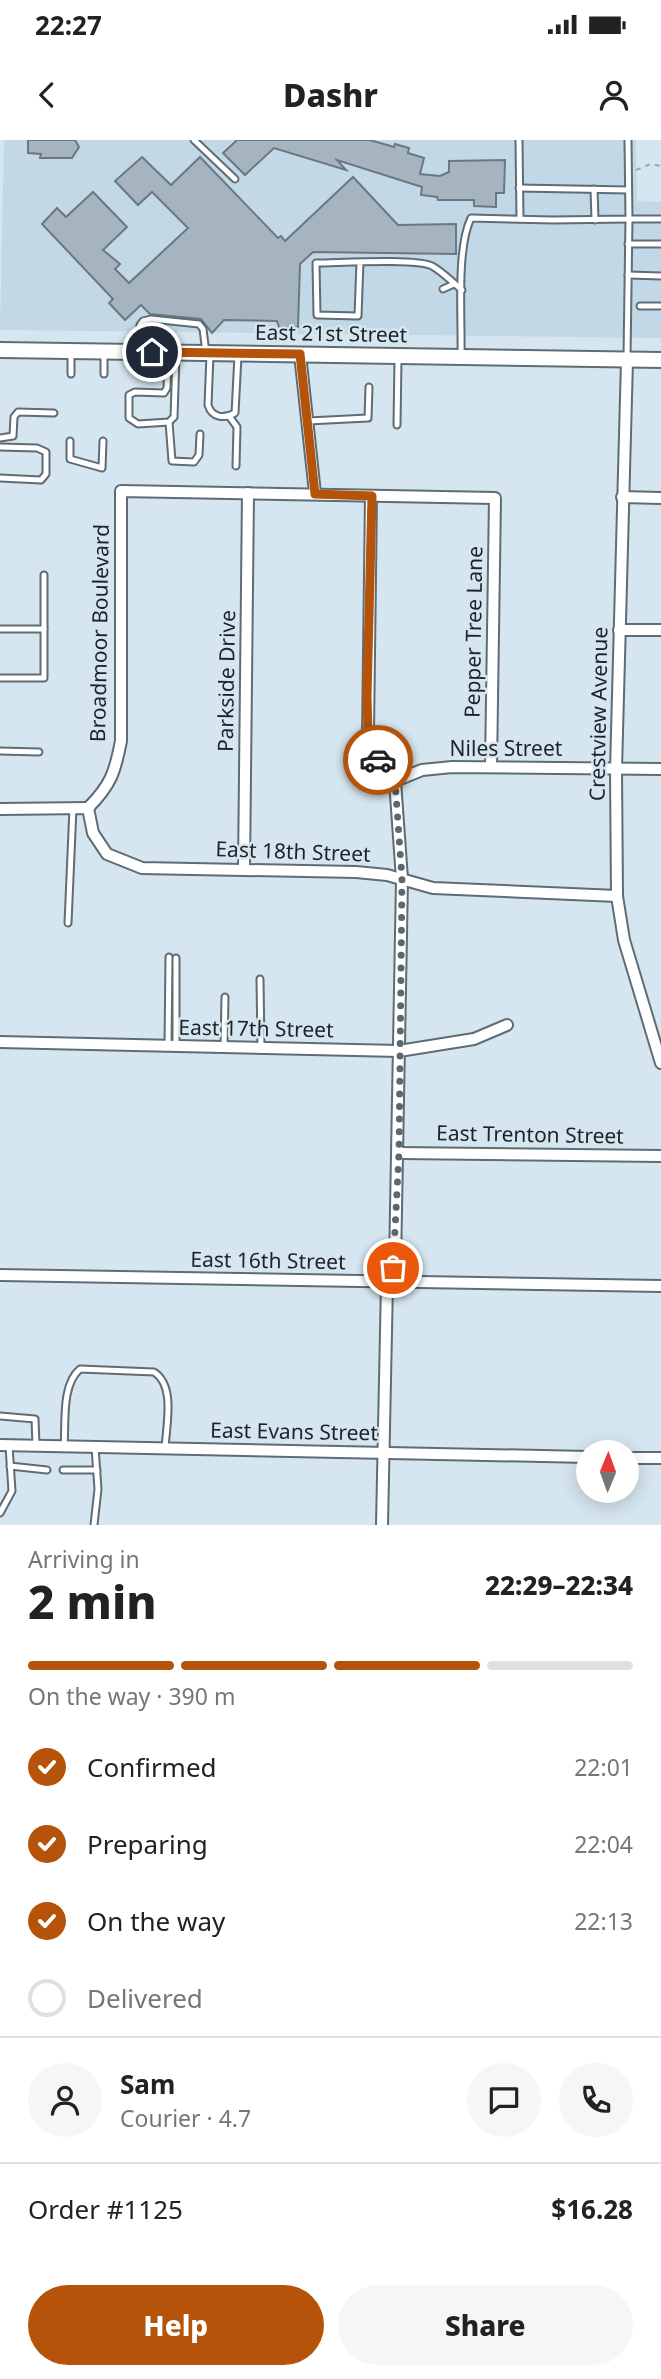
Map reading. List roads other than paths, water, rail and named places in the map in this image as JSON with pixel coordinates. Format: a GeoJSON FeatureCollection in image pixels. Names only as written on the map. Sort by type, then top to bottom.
{"type":"FeatureCollection","features":[{"type":"Feature","properties":{"kind":"street","name":"East 21st Street"},"geometry":{"type":"LineString","coordinates":[[0,350],[661,360]]}},
{"type":"Feature","properties":{"kind":"street"},"geometry":{"type":"LineString","coordinates":[[300,354],[315,494]]}},
{"type":"Feature","properties":{"kind":"street","name":"Crestview Avenue"},"geometry":{"type":"LineString","coordinates":[[627,360],[616,770],[617,896],[624,940],[661,1063]]}},
{"type":"Feature","properties":{"kind":"street","name":"Broadmoor Boulevard"},"geometry":{"type":"LineString","coordinates":[[88,808],[103,794],[114,776],[121,741],[121,491],[248,493]]}},
{"type":"Feature","properties":{"kind":"street"},"geometry":{"type":"LineString","coordinates":[[248,493],[372,496],[368,734],[372,752],[395,781],[402,878],[399,1153],[395,1265],[387,1283],[382,1525]]}},
{"type":"Feature","properties":{"kind":"street","name":"Parkside Drive"},"geometry":{"type":"LineString","coordinates":[[244,869],[248,493]]}},
{"type":"Feature","properties":{"kind":"street","name":"Pepper Tree Lane"},"geometry":{"type":"LineString","coordinates":[[372,496],[495,498],[491,766]]}},
{"type":"Feature","properties":{"kind":"street"},"geometry":{"type":"LineString","coordinates":[[622,497],[661,498]]}},
{"type":"Feature","properties":{"kind":"street"},"geometry":{"type":"LineString","coordinates":[[619,630],[661,630]]}},
{"type":"Feature","properties":{"kind":"street","name":"Niles Street"},"geometry":{"type":"LineString","coordinates":[[395,781],[422,770],[491,766],[661,769]]}},
{"type":"Feature","properties":{"kind":"street"},"geometry":{"type":"LineString","coordinates":[[0,809],[88,808]]}},
{"type":"Feature","properties":{"kind":"street","name":"East 18th Street"},"geometry":{"type":"LineString","coordinates":[[88,808],[93,833],[107,854],[142,868],[356,872],[402,878],[433,888],[454,890],[617,896]]}},
{"type":"Feature","properties":{"kind":"street","name":"East 17th Street"},"geometry":{"type":"LineString","coordinates":[[0,1042],[399,1051],[474,1039],[507,1026]]}},
{"type":"Feature","properties":{"kind":"street","name":"East Trenton Street"},"geometry":{"type":"LineString","coordinates":[[399,1153],[661,1156]]}},
{"type":"Feature","properties":{"kind":"street","name":"East 16th Street"},"geometry":{"type":"LineString","coordinates":[[0,1275],[661,1286]]}},
{"type":"Feature","properties":{"kind":"street","name":"East Evans Street"},"geometry":{"type":"LineString","coordinates":[[5,1445],[576,1457]]}},
{"type":"Feature","properties":{"kind":"street"},"geometry":{"type":"LineString","coordinates":[[639,1458],[661,1458]]}},
{"type":"Feature","properties":{"kind":"lane"},"geometry":{"type":"LineString","coordinates":[[194,140],[235,179]]}},
{"type":"Feature","properties":{"kind":"lane"},"geometry":{"type":"LineString","coordinates":[[519,140],[520,219]]}},
{"type":"Feature","properties":{"kind":"lane"},"geometry":{"type":"LineString","coordinates":[[627,360],[628,140]]}},
{"type":"Feature","properties":{"kind":"lane"},"geometry":{"type":"LineString","coordinates":[[519,188],[628,190]]}},
{"type":"Feature","properties":{"kind":"lane"},"geometry":{"type":"LineString","coordinates":[[594,189],[595,219]]}},
{"type":"Feature","properties":{"kind":"lane"},"geometry":{"type":"LineString","coordinates":[[461,357],[462,290],[467,226],[471,218],[661,219]]}},
{"type":"Feature","properties":{"kind":"lane"},"geometry":{"type":"LineString","coordinates":[[628,244],[661,244]]}},
{"type":"Feature","properties":{"kind":"lane"},"geometry":{"type":"LineString","coordinates":[[360,262],[358,316],[317,315],[316,263],[360,262],[430,265],[462,290]]}},
{"type":"Feature","properties":{"kind":"lane"},"geometry":{"type":"LineString","coordinates":[[628,275],[661,276]]}},
{"type":"Feature","properties":{"kind":"lane"},"geometry":{"type":"LineString","coordinates":[[443,289],[454,284]]}},
{"type":"Feature","properties":{"kind":"lane"},"geometry":{"type":"LineString","coordinates":[[640,306],[661,306]]}},
{"type":"Feature","properties":{"kind":"lane"},"geometry":{"type":"LineString","coordinates":[[136,352],[143,321],[199,324],[203,328],[208,353],[208,405],[216,416],[235,413],[238,353]]}},
{"type":"Feature","properties":{"kind":"lane"},"geometry":{"type":"LineString","coordinates":[[71,351],[71,374]]}},
{"type":"Feature","properties":{"kind":"lane"},"geometry":{"type":"LineString","coordinates":[[104,352],[104,374]]}},
{"type":"Feature","properties":{"kind":"lane"},"geometry":{"type":"LineString","coordinates":[[172,353],[174,417],[169,422],[138,424],[129,418],[129,395],[135,392],[164,393],[172,353]]}},
{"type":"Feature","properties":{"kind":"lane"},"geometry":{"type":"LineString","coordinates":[[397,425],[398,356]]}},
{"type":"Feature","properties":{"kind":"lane"},"geometry":{"type":"LineString","coordinates":[[308,421],[362,421],[368,418],[369,387]]}},
{"type":"Feature","properties":{"kind":"lane"},"geometry":{"type":"LineString","coordinates":[[0,438],[13,436],[14,417],[18,412],[54,413]]}},
{"type":"Feature","properties":{"kind":"lane"},"geometry":{"type":"LineString","coordinates":[[229,416],[237,427],[236,466]]}},
{"type":"Feature","properties":{"kind":"lane"},"geometry":{"type":"LineString","coordinates":[[169,422],[172,461],[194,462],[199,456],[200,434]]}},
{"type":"Feature","properties":{"kind":"lane"},"geometry":{"type":"LineString","coordinates":[[70,441],[70,459],[102,468],[103,441]]}},
{"type":"Feature","properties":{"kind":"lane"},"geometry":{"type":"LineString","coordinates":[[0,447],[37,448],[46,452],[46,474],[41,480],[0,478]]}},
{"type":"Feature","properties":{"kind":"lane"},"geometry":{"type":"LineString","coordinates":[[0,678],[44,678],[44,575]]}},
{"type":"Feature","properties":{"kind":"lane"},"geometry":{"type":"LineString","coordinates":[[0,629],[44,629]]}},
{"type":"Feature","properties":{"kind":"lane"},"geometry":{"type":"LineString","coordinates":[[0,751],[39,752]]}},
{"type":"Feature","properties":{"kind":"lane"},"geometry":{"type":"LineString","coordinates":[[68,923],[73,808]]}},
{"type":"Feature","properties":{"kind":"lane"},"geometry":{"type":"LineString","coordinates":[[172,958],[172,1046]]}},
{"type":"Feature","properties":{"kind":"lane"},"geometry":{"type":"LineString","coordinates":[[260,979],[261,1048]]}},
{"type":"Feature","properties":{"kind":"lane"},"geometry":{"type":"LineString","coordinates":[[224,1047],[225,997]]}},
{"type":"Feature","properties":{"kind":"lane"},"geometry":{"type":"LineString","coordinates":[[64,1446],[68,1388],[72,1376],[80,1370],[154,1372],[161,1377],[167,1390],[165,1449]]}},
{"type":"Feature","properties":{"kind":"lane"},"geometry":{"type":"LineString","coordinates":[[0,1416],[35,1419],[36,1445]]}},
{"type":"Feature","properties":{"kind":"lane"},"geometry":{"type":"LineString","coordinates":[[0,1513],[12,1491],[5,1445]]}},
{"type":"Feature","properties":{"kind":"lane"},"geometry":{"type":"LineString","coordinates":[[94,1525],[98,1489],[95,1447]]}},
{"type":"Feature","properties":{"kind":"lane"},"geometry":{"type":"LineString","coordinates":[[10,1466],[47,1470]]}},
{"type":"Feature","properties":{"kind":"lane"},"geometry":{"type":"LineString","coordinates":[[63,1471],[97,1470]]}}]}
